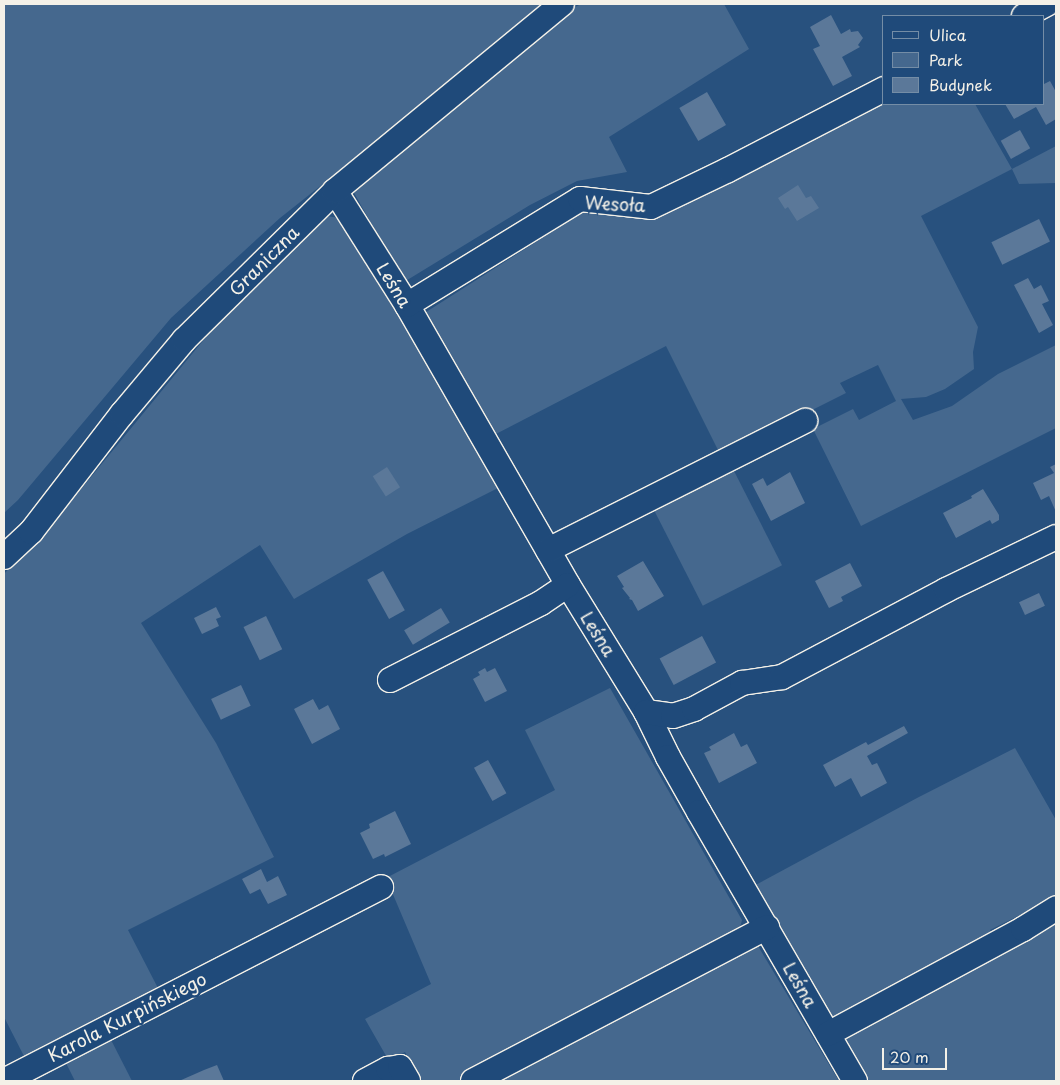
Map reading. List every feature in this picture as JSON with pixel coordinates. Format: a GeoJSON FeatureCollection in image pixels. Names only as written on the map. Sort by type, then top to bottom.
{"type":"FeatureCollection","features":[{"type":"Feature","properties":{"kind":"street","name":"Graniczna"},"geometry":{"type":"LineString","coordinates":[[4,557],[31,532],[122,414],[184,340],[335,191],[562,4]]}},
{"type":"Feature","properties":{"kind":"street"},"geometry":{"type":"LineString","coordinates":[[1026,15],[1048,4]]}},
{"type":"Feature","properties":{"kind":"street","name":"Wesoła"},"geometry":{"type":"LineString","coordinates":[[406,305],[580,199],[651,207],[728,170],[882,90]]}},
{"type":"Feature","properties":{"kind":"street","name":"Leśna"},"geometry":{"type":"LineString","coordinates":[[335,191],[406,305],[568,585],[646,712],[698,812],[855,1081]]}},
{"type":"Feature","properties":{"kind":"street"},"geometry":{"type":"LineString","coordinates":[[548,550],[805,421]]}},
{"type":"Feature","properties":{"kind":"street"},"geometry":{"type":"LineString","coordinates":[[646,712],[673,716],[694,709],[742,683],[782,677],[946,590],[1056,537]]}},
{"type":"Feature","properties":{"kind":"street"},"geometry":{"type":"LineString","coordinates":[[390,680],[541,603],[568,585]]}},
{"type":"Feature","properties":{"kind":"street","name":"Karola Kurpińskiego"},"geometry":{"type":"LineString","coordinates":[[4,1081],[381,887]]}},
{"type":"Feature","properties":{"kind":"street"},"geometry":{"type":"LineString","coordinates":[[828,1034],[1023,929],[1056,908]]}},
{"type":"Feature","properties":{"kind":"street"},"geometry":{"type":"LineString","coordinates":[[473,1081],[766,927]]}},
{"type":"Feature","properties":{"kind":"street"},"geometry":{"type":"LineString","coordinates":[[365,1081],[388,1069],[400,1067],[408,1081]]}},
{"type":"Feature","properties":{"kind":"green space"},"geometry":{"type":"Polygon","coordinates":[[[4,4],[550,4],[280,218],[171,318],[18,500],[4,513],[4,4]]]}},
{"type":"Feature","properties":{"kind":"green space"},"geometry":{"type":"Polygon","coordinates":[[[581,4],[724,4],[749,49],[609,137],[627,172],[577,181],[530,205],[404,282],[353,191],[568,11],[581,4]]]}},
{"type":"Feature","properties":{"kind":"green space"},"geometry":{"type":"Polygon","coordinates":[[[882,104],[976,105],[1012,169],[921,216],[978,327],[973,352],[974,369],[945,389],[926,397],[901,399],[913,420],[952,406],[998,374],[1056,345],[1056,428],[861,526],[813,429],[853,409],[859,420],[896,401],[878,365],[840,383],[846,393],[721,456],[666,346],[490,437],[423,314],[583,212],[654,218],[882,104]]]}},
{"type":"Feature","properties":{"kind":"green space"},"geometry":{"type":"Polygon","coordinates":[[[1056,146],[1056,183],[1019,184],[1012,169],[1056,146]]]}},
{"type":"Feature","properties":{"kind":"green space"},"geometry":{"type":"Polygon","coordinates":[[[326,216],[347,219],[500,487],[407,534],[294,599],[260,545],[141,623],[216,743],[274,857],[128,930],[160,992],[26,1060],[4,1017],[4,574],[68,505],[256,276],[326,216]]]}},
{"type":"Feature","properties":{"kind":"green space"},"geometry":{"type":"Polygon","coordinates":[[[733,469],[782,565],[703,606],[654,509],[733,469]]]}},
{"type":"Feature","properties":{"kind":"green space"},"geometry":{"type":"Polygon","coordinates":[[[610,688],[742,920],[738,936],[458,1081],[420,1081],[405,1052],[389,1061],[365,1019],[431,984],[386,878],[555,790],[525,730],[610,688]]]}},
{"type":"Feature","properties":{"kind":"green space"},"geometry":{"type":"Polygon","coordinates":[[[1015,748],[1056,820],[1056,897],[990,930],[995,940],[831,1028],[750,888],[917,798],[1015,748]]]}},
{"type":"Feature","properties":{"kind":"green space"},"geometry":{"type":"Polygon","coordinates":[[[1056,919],[1056,1081],[863,1081],[836,1033],[1056,919]]]}},
{"type":"Feature","properties":{"kind":"green space"},"geometry":{"type":"Polygon","coordinates":[[[758,946],[839,1081],[501,1081],[758,946]]]}},
{"type":"Feature","properties":{"kind":"green space"},"geometry":{"type":"Polygon","coordinates":[[[108,1034],[132,1081],[75,1081],[63,1057],[108,1034]]]}},
{"type":"Feature","properties":{"kind":"building"},"geometry":{"type":"Polygon","coordinates":[[[831,15],[841,34],[850,29],[851,32],[858,31],[863,38],[858,45],[860,47],[842,57],[852,76],[833,86],[813,49],[820,46],[810,27],[831,15]]]}},
{"type":"Feature","properties":{"kind":"building"},"geometry":{"type":"Polygon","coordinates":[[[1050,81],[1056,92],[1056,119],[1046,125],[1036,107],[1014,119],[1006,105],[1045,105],[1045,84],[1050,81]]]}},
{"type":"Feature","properties":{"kind":"building"},"geometry":{"type":"Polygon","coordinates":[[[707,92],[726,125],[698,141],[679,108],[707,92]]]}},
{"type":"Feature","properties":{"kind":"building"},"geometry":{"type":"Polygon","coordinates":[[[1020,130],[1030,148],[1011,159],[1001,141],[1020,130]]]}},
{"type":"Feature","properties":{"kind":"building"},"geometry":{"type":"Polygon","coordinates":[[[798,185],[806,198],[811,196],[819,208],[797,221],[788,207],[785,209],[778,198],[798,185]]]}},
{"type":"Feature","properties":{"kind":"building"},"geometry":{"type":"Polygon","coordinates":[[[1039,219],[1050,241],[1002,265],[991,242],[1039,219]]]}},
{"type":"Feature","properties":{"kind":"building"},"geometry":{"type":"Polygon","coordinates":[[[1028,278],[1034,289],[1041,285],[1049,301],[1042,304],[1053,325],[1039,333],[1014,285],[1028,278]]]}},
{"type":"Feature","properties":{"kind":"building"},"geometry":{"type":"Polygon","coordinates":[[[1056,464],[1056,512],[1049,496],[1041,500],[1033,483],[1054,473],[1050,467],[1056,464]]]}},
{"type":"Feature","properties":{"kind":"building"},"geometry":{"type":"Polygon","coordinates":[[[387,467],[400,487],[386,496],[373,476],[387,467]]]}},
{"type":"Feature","properties":{"kind":"building"},"geometry":{"type":"Polygon","coordinates":[[[790,472],[805,503],[771,521],[752,484],[763,478],[767,486],[790,472]]]}},
{"type":"Feature","properties":{"kind":"building"},"geometry":{"type":"Polygon","coordinates":[[[983,489],[999,515],[999,520],[992,524],[990,520],[956,538],[943,513],[972,498],[971,496],[983,489]]]}},
{"type":"Feature","properties":{"kind":"building"},"geometry":{"type":"Polygon","coordinates":[[[643,561],[664,596],[638,611],[622,588],[624,587],[617,576],[643,561]]]}},
{"type":"Feature","properties":{"kind":"building"},"geometry":{"type":"Polygon","coordinates":[[[850,563],[862,586],[841,597],[843,601],[829,608],[815,581],[850,563]]]}},
{"type":"Feature","properties":{"kind":"building"},"geometry":{"type":"Polygon","coordinates":[[[383,571],[405,610],[389,619],[367,580],[383,571]]]}},
{"type":"Feature","properties":{"kind":"building"},"geometry":{"type":"Polygon","coordinates":[[[1039,593],[1045,606],[1025,615],[1019,602],[1039,593]]]}},
{"type":"Feature","properties":{"kind":"building"},"geometry":{"type":"Polygon","coordinates":[[[216,607],[221,617],[216,619],[219,626],[202,634],[194,618],[216,607]]]}},
{"type":"Feature","properties":{"kind":"building"},"geometry":{"type":"Polygon","coordinates":[[[441,608],[450,623],[413,645],[404,630],[441,608]]]}},
{"type":"Feature","properties":{"kind":"building"},"geometry":{"type":"Polygon","coordinates":[[[266,616],[282,649],[260,660],[244,627],[266,616]]]}},
{"type":"Feature","properties":{"kind":"building"},"geometry":{"type":"Polygon","coordinates":[[[702,636],[716,662],[674,685],[660,659],[702,636]]]}},
{"type":"Feature","properties":{"kind":"building"},"geometry":{"type":"Polygon","coordinates":[[[485,668],[487,672],[495,668],[507,691],[485,702],[473,679],[480,675],[478,672],[485,668]]]}},
{"type":"Feature","properties":{"kind":"building"},"geometry":{"type":"Polygon","coordinates":[[[241,685],[251,706],[221,720],[211,699],[241,685]]]}},
{"type":"Feature","properties":{"kind":"building"},"geometry":{"type":"Polygon","coordinates":[[[313,699],[319,710],[328,705],[340,729],[312,744],[294,709],[313,699]]]}},
{"type":"Feature","properties":{"kind":"building"},"geometry":{"type":"Polygon","coordinates":[[[904,726],[908,733],[867,756],[872,765],[877,763],[887,783],[861,797],[851,778],[835,787],[823,765],[866,742],[868,745],[904,726]]]}},
{"type":"Feature","properties":{"kind":"building"},"geometry":{"type":"Polygon","coordinates":[[[734,733],[741,747],[747,744],[757,763],[719,783],[704,753],[711,750],[709,747],[734,733]]]}},
{"type":"Feature","properties":{"kind":"building"},"geometry":{"type":"Polygon","coordinates":[[[488,760],[506,793],[492,801],[474,768],[488,760]]]}},
{"type":"Feature","properties":{"kind":"building"},"geometry":{"type":"Polygon","coordinates":[[[395,811],[411,844],[385,857],[384,854],[373,859],[360,833],[370,828],[369,824],[395,811]]]}},
{"type":"Feature","properties":{"kind":"building"},"geometry":{"type":"Polygon","coordinates":[[[261,869],[267,882],[278,876],[287,895],[268,904],[260,889],[250,894],[242,879],[261,869]]]}},
{"type":"Feature","properties":{"kind":"building"},"geometry":{"type":"Polygon","coordinates":[[[217,1065],[224,1081],[179,1081],[204,1070],[217,1065]]]}}]}
